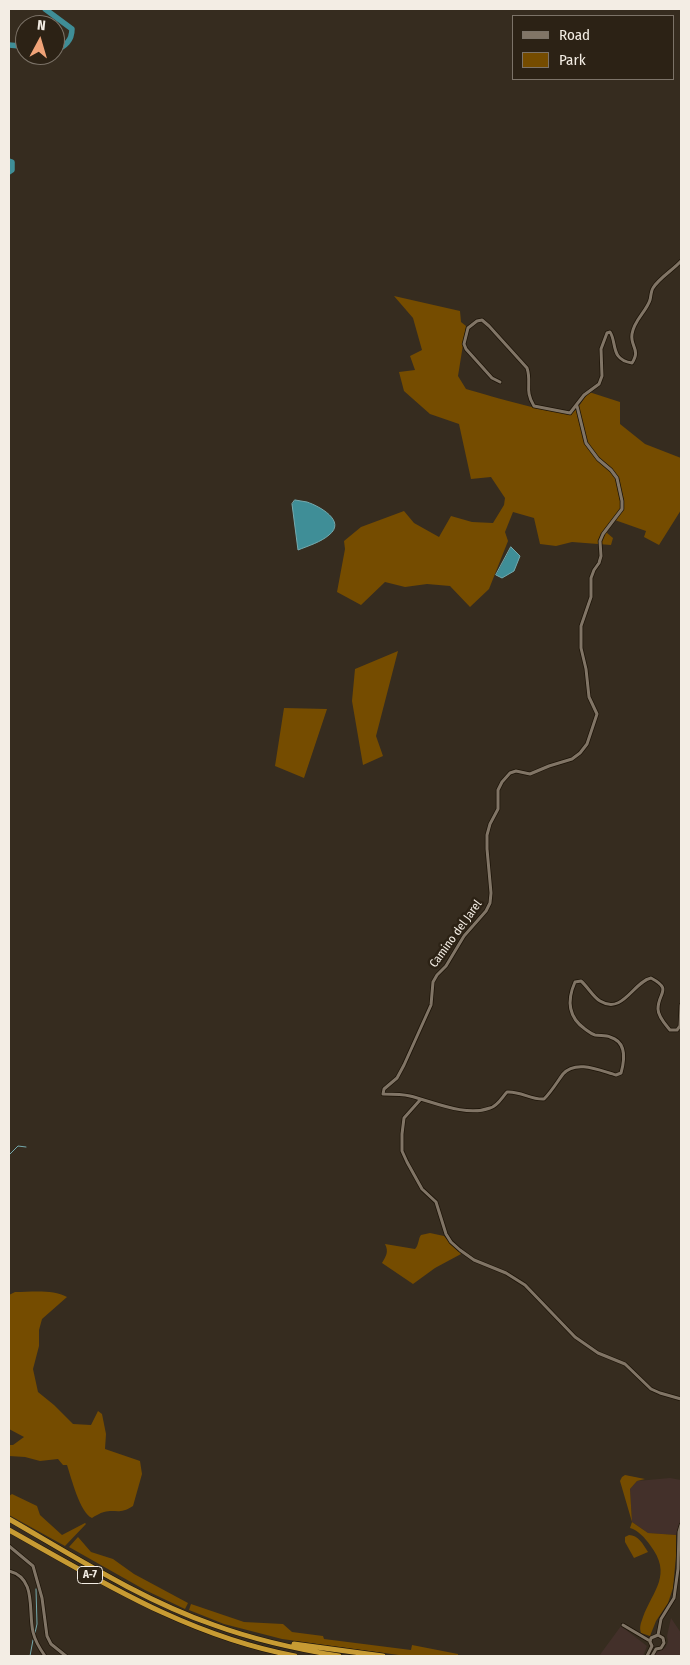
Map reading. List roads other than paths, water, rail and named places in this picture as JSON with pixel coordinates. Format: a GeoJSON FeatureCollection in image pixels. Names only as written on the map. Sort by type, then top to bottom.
{"type":"FeatureCollection","features":[{"type":"Feature","properties":{"kind":"highway","name":"A-7"},"geometry":{"type":"LineString","coordinates":[[9,1520],[150,1597],[204,1622],[250,1637],[339,1656]]}},
{"type":"Feature","properties":{"kind":"highway","name":"A-7"},"geometry":{"type":"LineString","coordinates":[[9,1530],[113,1588],[172,1618],[220,1637],[269,1651],[295,1656]]}},
{"type":"Feature","properties":{"kind":"highway"},"geometry":{"type":"LineString","coordinates":[[250,1637],[384,1656]]}},
{"type":"Feature","properties":{"kind":"highway"},"geometry":{"type":"LineString","coordinates":[[269,1651],[286,1656]]}},
{"type":"Feature","properties":{"kind":"street"},"geometry":{"type":"LineString","coordinates":[[500,382],[492,378],[466,349],[464,344],[468,328],[477,321],[482,320],[490,326],[527,368],[530,376],[528,390],[534,406],[570,412],[584,395],[599,384],[602,376],[600,349],[607,333],[610,332],[612,334],[614,349],[619,356],[626,362],[632,363],[636,351],[631,335],[640,315],[650,300],[652,289],[681,261]]}},
{"type":"Feature","properties":{"kind":"street","name":"Camino del Jarel"},"geometry":{"type":"LineString","coordinates":[[420,1100],[410,1096],[383,1094],[384,1089],[396,1078],[404,1065],[431,1005],[433,982],[446,966],[464,936],[486,911],[490,903],[491,893],[486,849],[490,824],[498,809],[498,790],[510,772],[516,771],[530,774],[572,758],[580,753],[588,744],[597,714],[589,697],[586,669],[581,648],[581,626],[591,597],[591,578],[601,556],[600,541],[622,509],[622,501],[617,478],[611,470],[598,460],[586,443],[576,406]]}},
{"type":"Feature","properties":{"kind":"street"},"geometry":{"type":"LineString","coordinates":[[681,1005],[680,1026],[677,1030],[670,1030],[665,1025],[658,1008],[663,989],[661,983],[651,978],[645,980],[620,1003],[609,1005],[599,1001],[581,981],[576,982],[572,989],[570,1006],[576,1023],[593,1035],[611,1037],[620,1042],[624,1050],[621,1073],[616,1075],[589,1067],[572,1067],[565,1072],[544,1099],[537,1099],[515,1091],[507,1092],[497,1104],[490,1108],[474,1110],[446,1108],[420,1100],[404,1118],[402,1134],[402,1151],[407,1162],[422,1189],[436,1202],[446,1234],[460,1250],[474,1260],[506,1273],[525,1285],[575,1337],[598,1353],[624,1364],[651,1389],[681,1399]]}},
{"type":"Feature","properties":{"kind":"street"},"geometry":{"type":"LineString","coordinates":[[658,1635],[662,1619],[674,1598],[681,1525]]}},
{"type":"Feature","properties":{"kind":"street"},"geometry":{"type":"LineString","coordinates":[[9,1546],[33,1566],[42,1598],[46,1636],[51,1644],[66,1656]]}},
{"type":"Feature","properties":{"kind":"street"},"geometry":{"type":"LineString","coordinates":[[9,1571],[20,1577],[27,1585],[31,1603],[32,1629],[35,1639],[45,1656]]}},
{"type":"Feature","properties":{"kind":"street"},"geometry":{"type":"LineString","coordinates":[[623,1626],[650,1641],[656,1649]]}},
{"type":"Feature","properties":{"kind":"street"},"geometry":{"type":"LineString","coordinates":[[650,1641],[653,1636],[658,1635]]}},
{"type":"Feature","properties":{"kind":"street"},"geometry":{"type":"LineString","coordinates":[[652,1656],[656,1649],[661,1648],[664,1642],[662,1637],[658,1635]]}},
{"type":"Feature","properties":{"kind":"street"},"geometry":{"type":"LineString","coordinates":[[647,1656],[652,1646]]}},
{"type":"Feature","properties":{"kind":"water"},"geometry":{"type":"Polygon","coordinates":[[[295,500],[307,502],[318,507],[333,519],[335,524],[334,530],[329,535],[314,544],[298,550],[292,504],[295,500]]]}},
{"type":"Feature","properties":{"kind":"water"},"geometry":{"type":"Polygon","coordinates":[[[511,547],[520,556],[514,571],[502,578],[496,575],[511,547]]]}},
{"type":"Feature","properties":{"kind":"waterway"},"geometry":{"type":"LineString","coordinates":[[45,9],[53,15]]}},
{"type":"Feature","properties":{"kind":"waterway"},"geometry":{"type":"LineString","coordinates":[[65,24],[72,29],[71,37],[65,45]]}},
{"type":"Feature","properties":{"kind":"waterway"},"geometry":{"type":"LineString","coordinates":[[9,45],[15,46]]}},
{"type":"Feature","properties":{"kind":"waterway"},"geometry":{"type":"LineString","coordinates":[[9,161],[12,162],[12,170],[9,172]]}},
{"type":"Feature","properties":{"kind":"waterway"},"geometry":{"type":"LineString","coordinates":[[9,1155],[18,1146],[26,1147]]}},
{"type":"Feature","properties":{"kind":"waterway"},"geometry":{"type":"LineString","coordinates":[[35,1633],[37,1624],[36,1589]]}},
{"type":"Feature","properties":{"kind":"waterway"},"geometry":{"type":"LineString","coordinates":[[30,1656],[33,1640]]}}]}
